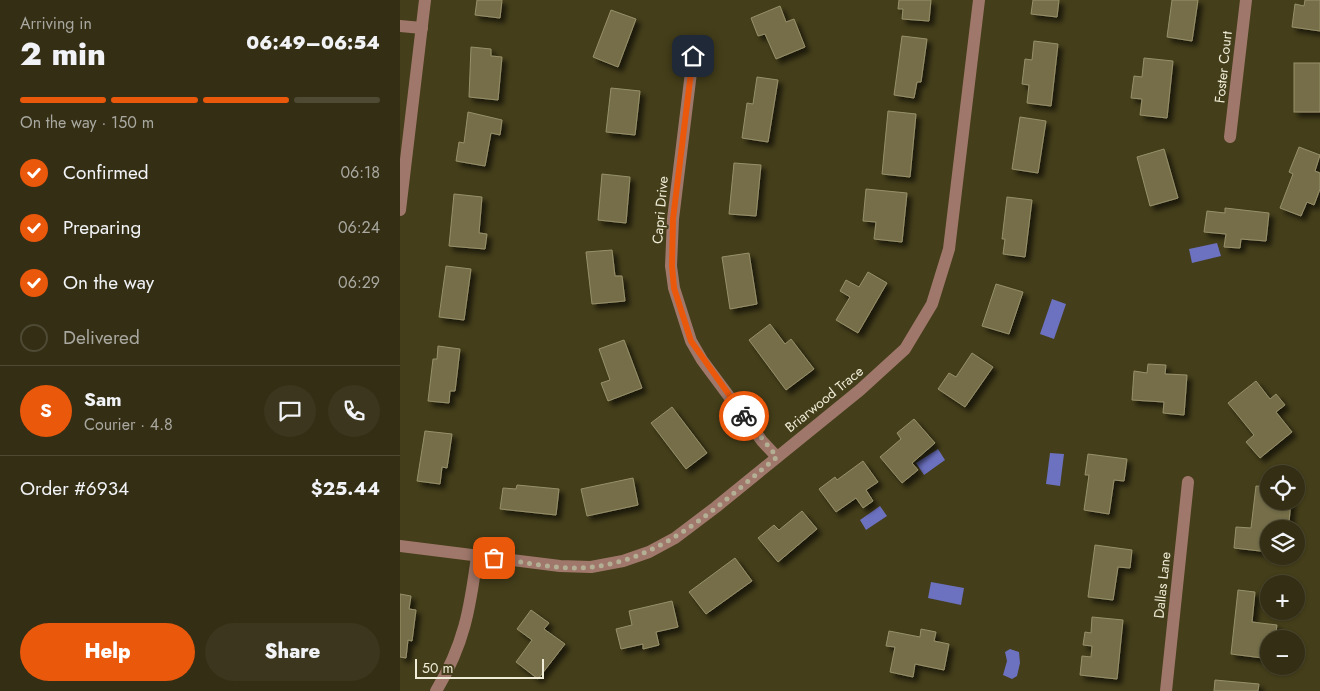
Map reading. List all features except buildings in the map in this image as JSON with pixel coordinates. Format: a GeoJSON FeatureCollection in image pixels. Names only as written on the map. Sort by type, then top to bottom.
{"type":"FeatureCollection","features":[{"type":"Feature","properties":{"kind":"street"},"geometry":{"type":"LineString","coordinates":[[400,210],[425,0]]}},
{"type":"Feature","properties":{"kind":"street","name":"Briarwood Trace"},"geometry":{"type":"LineString","coordinates":[[400,546],[560,566],[591,567],[623,561],[649,552],[675,538],[860,390],[905,349],[932,304],[949,250],[979,0]]}},
{"type":"Feature","properties":{"kind":"street","name":"Foster Court"},"geometry":{"type":"LineString","coordinates":[[1230,137],[1246,0]]}},
{"type":"Feature","properties":{"kind":"street"},"geometry":{"type":"LineString","coordinates":[[400,26],[422,28]]}},
{"type":"Feature","properties":{"kind":"street","name":"Capri Drive"},"geometry":{"type":"LineString","coordinates":[[693,56],[673,219],[672,266],[674,288],[691,341],[702,360],[762,441],[777,457]]}},
{"type":"Feature","properties":{"kind":"street","name":"Dallas Lane"},"geometry":{"type":"LineString","coordinates":[[1166,691],[1188,482]]}},
{"type":"Feature","properties":{"kind":"street"},"geometry":{"type":"LineString","coordinates":[[436,691],[449,670],[468,621],[477,556]]}},
{"type":"Feature","properties":{"kind":"water"},"geometry":{"type":"Polygon","coordinates":[[[1217,243],[1221,256],[1192,263],[1189,249],[1217,243]]]}},
{"type":"Feature","properties":{"kind":"water"},"geometry":{"type":"Polygon","coordinates":[[[1052,299],[1066,304],[1054,339],[1040,334],[1052,299]]]}},
{"type":"Feature","properties":{"kind":"water"},"geometry":{"type":"Polygon","coordinates":[[[938,449],[945,460],[924,475],[916,463],[938,449]]]}},
{"type":"Feature","properties":{"kind":"water"},"geometry":{"type":"Polygon","coordinates":[[[1050,453],[1064,454],[1060,486],[1046,484],[1050,453]]]}},
{"type":"Feature","properties":{"kind":"water"},"geometry":{"type":"Polygon","coordinates":[[[880,506],[887,516],[866,530],[860,520],[880,506]]]}},
{"type":"Feature","properties":{"kind":"water"},"geometry":{"type":"Polygon","coordinates":[[[931,582],[964,588],[961,605],[928,598],[931,582]]]}},
{"type":"Feature","properties":{"kind":"water"},"geometry":{"type":"Polygon","coordinates":[[[1010,649],[1019,652],[1020,663],[1017,676],[1012,679],[1003,675],[1007,661],[1005,652],[1010,649]]]}},
{"type":"Feature","properties":{"kind":"way so far"},"geometry":{"type":"LineString","coordinates":[[494,558],[560,566],[591,567],[623,561],[649,552],[675,538],[777,457],[762,441],[744,416]]}},
{"type":"Feature","properties":{"kind":"route"},"geometry":{"type":"LineString","coordinates":[[693,56],[673,219],[671,250],[674,288],[691,341],[702,360],[744,416]]}}]}
